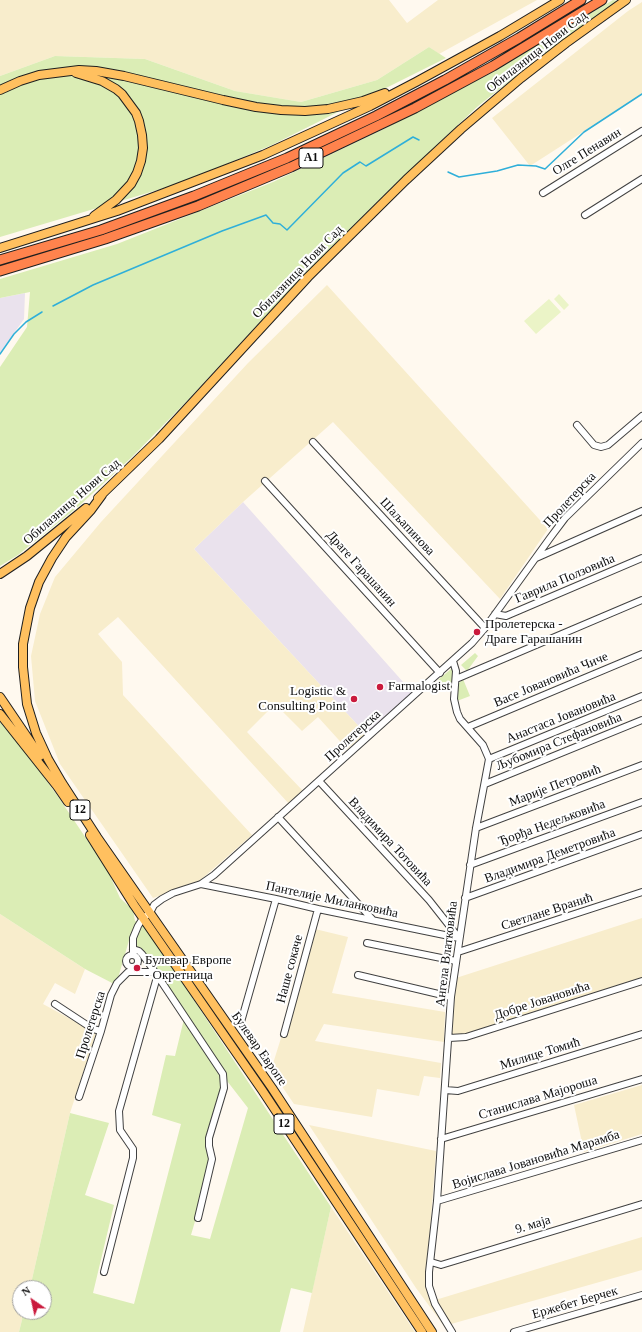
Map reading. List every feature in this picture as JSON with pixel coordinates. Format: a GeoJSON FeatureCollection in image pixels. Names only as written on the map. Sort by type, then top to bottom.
{"type":"FeatureCollection","features":[{"type":"Feature","properties":{"kind":"highway","name":"A1"},"geometry":{"type":"LineString","coordinates":[[0,260],[101,230],[200,193],[287,158],[376,116],[445,80],[519,38],[581,0]]}},
{"type":"Feature","properties":{"kind":"highway","name":"A1"},"geometry":{"type":"LineString","coordinates":[[0,271],[105,239],[198,206],[291,167],[415,108],[492,66],[602,0]]}},
{"type":"Feature","properties":{"kind":"main road","name":"Обилазница Нови Сад"},"geometry":{"type":"LineString","coordinates":[[0,248],[138,204],[264,156],[370,106],[416,82],[560,0]]}},
{"type":"Feature","properties":{"kind":"main road","name":"Обилазница Нови Сад"},"geometry":{"type":"LineString","coordinates":[[0,574],[41,545],[102,495],[159,439],[308,277],[406,180],[461,129],[521,78],[566,43],[626,0]]}},
{"type":"Feature","properties":{"kind":"main road"},"geometry":{"type":"LineString","coordinates":[[0,90],[20,81],[39,75],[88,70],[124,76],[236,103],[270,109],[294,111],[346,106],[416,82]]}},
{"type":"Feature","properties":{"kind":"main road"},"geometry":{"type":"LineString","coordinates":[[72,72],[102,81],[122,94],[132,106],[139,121],[143,141],[141,161],[131,184],[116,200],[82,223]]}},
{"type":"Feature","properties":{"kind":"main road"},"geometry":{"type":"LineString","coordinates":[[59,784],[40,742],[27,704],[23,655],[26,625],[33,596],[52,558],[66,537],[91,510],[102,495]]}},
{"type":"Feature","properties":{"kind":"main road"},"geometry":{"type":"LineString","coordinates":[[0,697],[59,784]]}},
{"type":"Feature","properties":{"kind":"main road"},"geometry":{"type":"LineString","coordinates":[[0,714],[59,784]]}},
{"type":"Feature","properties":{"kind":"main road","name":"Булевар Европе"},"geometry":{"type":"LineString","coordinates":[[59,784],[422,1332]]}},
{"type":"Feature","properties":{"kind":"main road","name":"Булевар Европе"},"geometry":{"type":"LineString","coordinates":[[147,916],[272,1088],[432,1332]]}},
{"type":"Feature","properties":{"kind":"street","name":"Олге Пенавин"},"geometry":{"type":"LineString","coordinates":[[543,193],[642,131]]}},
{"type":"Feature","properties":{"kind":"street"},"geometry":{"type":"LineString","coordinates":[[585,216],[642,179]]}},
{"type":"Feature","properties":{"kind":"street"},"geometry":{"type":"LineString","coordinates":[[577,425],[594,445],[601,447],[608,445],[642,416]]}},
{"type":"Feature","properties":{"kind":"street","name":"Шаљапинова"},"geometry":{"type":"LineString","coordinates":[[313,442],[485,628]]}},
{"type":"Feature","properties":{"kind":"street","name":"Пролетерска"},"geometry":{"type":"LineString","coordinates":[[79,1097],[101,1031],[111,995],[117,983],[129,969],[127,959],[133,952],[133,938],[138,926],[154,905],[173,893],[200,884],[214,875],[453,661],[485,628],[565,518],[642,443]]}},
{"type":"Feature","properties":{"kind":"street","name":"Драге Гарашанин"},"geometry":{"type":"LineString","coordinates":[[265,481],[440,673]]}},
{"type":"Feature","properties":{"kind":"street"},"geometry":{"type":"LineString","coordinates":[[536,558],[642,511]]}},
{"type":"Feature","properties":{"kind":"street","name":"Гаврила Ползовића"},"geometry":{"type":"LineString","coordinates":[[495,614],[506,616],[642,558]]}},
{"type":"Feature","properties":{"kind":"street"},"geometry":{"type":"LineString","coordinates":[[456,679],[642,600]]}},
{"type":"Feature","properties":{"kind":"street","name":"Васе Јовановића Чиче"},"geometry":{"type":"LineString","coordinates":[[468,727],[642,654]]}},
{"type":"Feature","properties":{"kind":"street"},"geometry":{"type":"LineString","coordinates":[[453,661],[456,671],[454,699],[456,712],[460,719],[483,745],[489,759]]}},
{"type":"Feature","properties":{"kind":"street","name":"Анастаса Јовановића"},"geometry":{"type":"LineString","coordinates":[[489,759],[642,696]]}},
{"type":"Feature","properties":{"kind":"street","name":"Љубомира Стефановића"},"geometry":{"type":"LineString","coordinates":[[485,784],[642,720]]}},
{"type":"Feature","properties":{"kind":"street","name":"Ангела Влатковића"},"geometry":{"type":"LineString","coordinates":[[452,1332],[435,1304],[428,1286],[445,1090],[451,997],[470,865],[489,759]]}},
{"type":"Feature","properties":{"kind":"street","name":"Марије Петровић"},"geometry":{"type":"LineString","coordinates":[[476,828],[642,764]]}},
{"type":"Feature","properties":{"kind":"street","name":"Владимира Тотовића"},"geometry":{"type":"LineString","coordinates":[[319,781],[429,900],[459,938]]}},
{"type":"Feature","properties":{"kind":"street","name":"Ђорђа Недељковића"},"geometry":{"type":"LineString","coordinates":[[470,865],[642,802]]}},
{"type":"Feature","properties":{"kind":"street"},"geometry":{"type":"LineString","coordinates":[[278,817],[373,920]]}},
{"type":"Feature","properties":{"kind":"street","name":"Владимира Деметровића"},"geometry":{"type":"LineString","coordinates":[[465,898],[642,834]]}},
{"type":"Feature","properties":{"kind":"street","name":"Пантелије Миланковића"},"geometry":{"type":"LineString","coordinates":[[200,884],[276,899],[429,933],[459,938]]}},
{"type":"Feature","properties":{"kind":"street","name":"Светлане Вранић"},"geometry":{"type":"LineString","coordinates":[[458,952],[642,892]]}},
{"type":"Feature","properties":{"kind":"street"},"geometry":{"type":"LineString","coordinates":[[241,1022],[276,899]]}},
{"type":"Feature","properties":{"kind":"street","name":"Наше сокаче"},"geometry":{"type":"LineString","coordinates":[[284,1034],[318,909]]}},
{"type":"Feature","properties":{"kind":"street"},"geometry":{"type":"LineString","coordinates":[[367,943],[456,961]]}},
{"type":"Feature","properties":{"kind":"street"},"geometry":{"type":"LineString","coordinates":[[133,952],[139,951],[142,954],[223,1074],[224,1088],[209,1138],[212,1159],[198,1218]]}},
{"type":"Feature","properties":{"kind":"street"},"geometry":{"type":"LineString","coordinates":[[129,969],[156,975]]}},
{"type":"Feature","properties":{"kind":"street"},"geometry":{"type":"LineString","coordinates":[[104,1272],[133,1158],[133,1149],[120,1130],[119,1111],[156,975]]}},
{"type":"Feature","properties":{"kind":"street"},"geometry":{"type":"LineString","coordinates":[[358,975],[451,997]]}},
{"type":"Feature","properties":{"kind":"street","name":"Добре Јовановића"},"geometry":{"type":"LineString","coordinates":[[449,1038],[466,1037],[642,981]]}},
{"type":"Feature","properties":{"kind":"street"},"geometry":{"type":"LineString","coordinates":[[56,1004],[93,1029],[101,1031]]}},
{"type":"Feature","properties":{"kind":"street","name":"Милице Томић"},"geometry":{"type":"LineString","coordinates":[[445,1090],[458,1091],[642,1034]]}},
{"type":"Feature","properties":{"kind":"street","name":"Станислава Мајороша"},"geometry":{"type":"LineString","coordinates":[[441,1139],[642,1079]]}},
{"type":"Feature","properties":{"kind":"street","name":"Војислава Јовановића Марамба"},"geometry":{"type":"LineString","coordinates":[[436,1202],[642,1140]]}},
{"type":"Feature","properties":{"kind":"street","name":"9. маја"},"geometry":{"type":"LineString","coordinates":[[431,1262],[441,1265],[642,1204]]}},
{"type":"Feature","properties":{"kind":"street","name":"Ержебет Берчек"},"geometry":{"type":"LineString","coordinates":[[514,1332],[642,1295]]}},
{"type":"Feature","properties":{"kind":"shaded area"},"geometry":{"type":"Polygon","coordinates":[[[0,0],[389,0],[407,23],[438,0],[537,0],[439,54],[429,47],[377,80],[301,102],[235,91],[145,59],[55,56],[0,76],[0,0]]]}},
{"type":"Feature","properties":{"kind":"shaded area"},"geometry":{"type":"Polygon","coordinates":[[[642,2],[642,94],[530,166],[492,118],[628,11],[642,2]]]}},
{"type":"Feature","properties":{"kind":"shaded area"},"geometry":{"type":"Polygon","coordinates":[[[327,285],[548,529],[500,599],[333,422],[243,502],[194,549],[366,734],[347,749],[318,717],[302,731],[275,704],[247,732],[303,791],[290,805],[118,617],[98,634],[122,662],[123,695],[252,835],[197,883],[153,898],[60,764],[35,701],[31,656],[40,614],[55,577],[101,522],[248,363],[327,285]]]}},
{"type":"Feature","properties":{"kind":"shaded area"},"geometry":{"type":"Polygon","coordinates":[[[25,293],[24,319],[0,353],[0,298],[25,293]]]}},
{"type":"Feature","properties":{"kind":"shaded area"},"geometry":{"type":"Polygon","coordinates":[[[243,502],[412,692],[366,734],[194,549],[243,502]]]}},
{"type":"Feature","properties":{"kind":"shaded area"},"geometry":{"type":"Polygon","coordinates":[[[0,914],[85,969],[75,994],[55,983],[43,1004],[96,1033],[70,1113],[32,1280],[12,1280],[12,1320],[22,1320],[19,1332],[0,1332],[0,914]]]}},
{"type":"Feature","properties":{"kind":"shaded area"},"geometry":{"type":"Polygon","coordinates":[[[642,918],[642,979],[461,1037],[452,1034],[456,978],[642,918]]]}},
{"type":"Feature","properties":{"kind":"shaded area"},"geometry":{"type":"Polygon","coordinates":[[[315,929],[348,937],[332,993],[445,1012],[444,1042],[324,1024],[315,1041],[441,1063],[440,1078],[424,1076],[419,1096],[377,1089],[372,1117],[294,1104],[271,1070],[315,929]]]}},
{"type":"Feature","properties":{"kind":"shaded area"},"geometry":{"type":"Polygon","coordinates":[[[642,1085],[642,1134],[584,1152],[574,1105],[642,1085]]]}},
{"type":"Feature","properties":{"kind":"shaded area"},"geometry":{"type":"Polygon","coordinates":[[[309,1125],[436,1151],[426,1285],[432,1301],[642,1237],[642,1270],[444,1326],[416,1288],[309,1125]]]}},
{"type":"Feature","properties":{"kind":"shaded area"},"geometry":{"type":"Polygon","coordinates":[[[331,1207],[415,1332],[303,1332],[331,1207]]]}},
{"type":"Feature","properties":{"kind":"green space"},"geometry":{"type":"Polygon","coordinates":[[[613,0],[618,1],[537,59],[477,107],[393,186],[305,273],[186,402],[133,456],[79,506],[18,555],[0,566],[0,367],[27,327],[30,292],[0,298],[0,279],[117,244],[273,182],[384,129],[457,91],[496,70],[613,0]]]}},
{"type":"Feature","properties":{"kind":"green space"},"geometry":{"type":"Polygon","coordinates":[[[429,47],[446,58],[272,145],[181,183],[0,237],[0,76],[55,56],[145,59],[235,91],[301,102],[377,80],[429,47]]]}},
{"type":"Feature","properties":{"kind":"green space"},"geometry":{"type":"Polygon","coordinates":[[[559,294],[569,305],[564,310],[554,299],[559,294]]]}},
{"type":"Feature","properties":{"kind":"green space"},"geometry":{"type":"Polygon","coordinates":[[[549,299],[561,312],[536,334],[524,321],[549,299]]]}},
{"type":"Feature","properties":{"kind":"green space"},"geometry":{"type":"Polygon","coordinates":[[[475,653],[478,656],[467,671],[461,665],[475,653]]]}},
{"type":"Feature","properties":{"kind":"green space"},"geometry":{"type":"Polygon","coordinates":[[[451,669],[453,670],[453,675],[451,691],[447,691],[438,680],[451,669]]]}},
{"type":"Feature","properties":{"kind":"green space"},"geometry":{"type":"Polygon","coordinates":[[[463,679],[470,696],[457,701],[458,684],[463,679]]]}},
{"type":"Feature","properties":{"kind":"green space"},"geometry":{"type":"Polygon","coordinates":[[[0,722],[29,756],[59,798],[108,871],[120,898],[133,910],[135,921],[142,922],[331,1207],[312,1293],[291,1288],[280,1332],[19,1332],[22,1320],[52,1320],[52,1280],[32,1280],[70,1113],[109,1123],[85,1195],[114,1205],[93,1293],[134,1304],[181,1124],[152,1115],[166,1055],[175,1056],[184,1019],[130,937],[116,985],[85,969],[0,914],[0,722]],[[224,1077],[205,1141],[212,1163],[191,1235],[210,1239],[248,1108],[224,1077]]]}},
{"type":"Feature","properties":{"kind":"waterway"},"geometry":{"type":"LineString","coordinates":[[448,172],[459,177],[497,171],[518,165],[536,166],[545,169],[584,132],[642,94]]}},
{"type":"Feature","properties":{"kind":"waterway"},"geometry":{"type":"LineString","coordinates":[[53,306],[93,285],[222,231],[266,215],[273,223],[280,224],[287,230],[343,173],[360,162],[366,166],[413,137],[419,140]]}},
{"type":"Feature","properties":{"kind":"waterway"},"geometry":{"type":"LineString","coordinates":[[0,354],[14,334],[26,322],[42,312]]}},
{"type":"Feature","properties":{"kind":"place","name":"Пролетерска - Драге Гарашанин"},"geometry":{"type":"Point","coordinates":[477,632]}},
{"type":"Feature","properties":{"kind":"place","name":"Farmalogist"},"geometry":{"type":"Point","coordinates":[380,687]}},
{"type":"Feature","properties":{"kind":"place","name":"Logistic & Consulting Point"},"geometry":{"type":"Point","coordinates":[354,699]}},
{"type":"Feature","properties":{"kind":"place","name":"Булевар Европе - Окретница"},"geometry":{"type":"Point","coordinates":[137,968]}}]}
